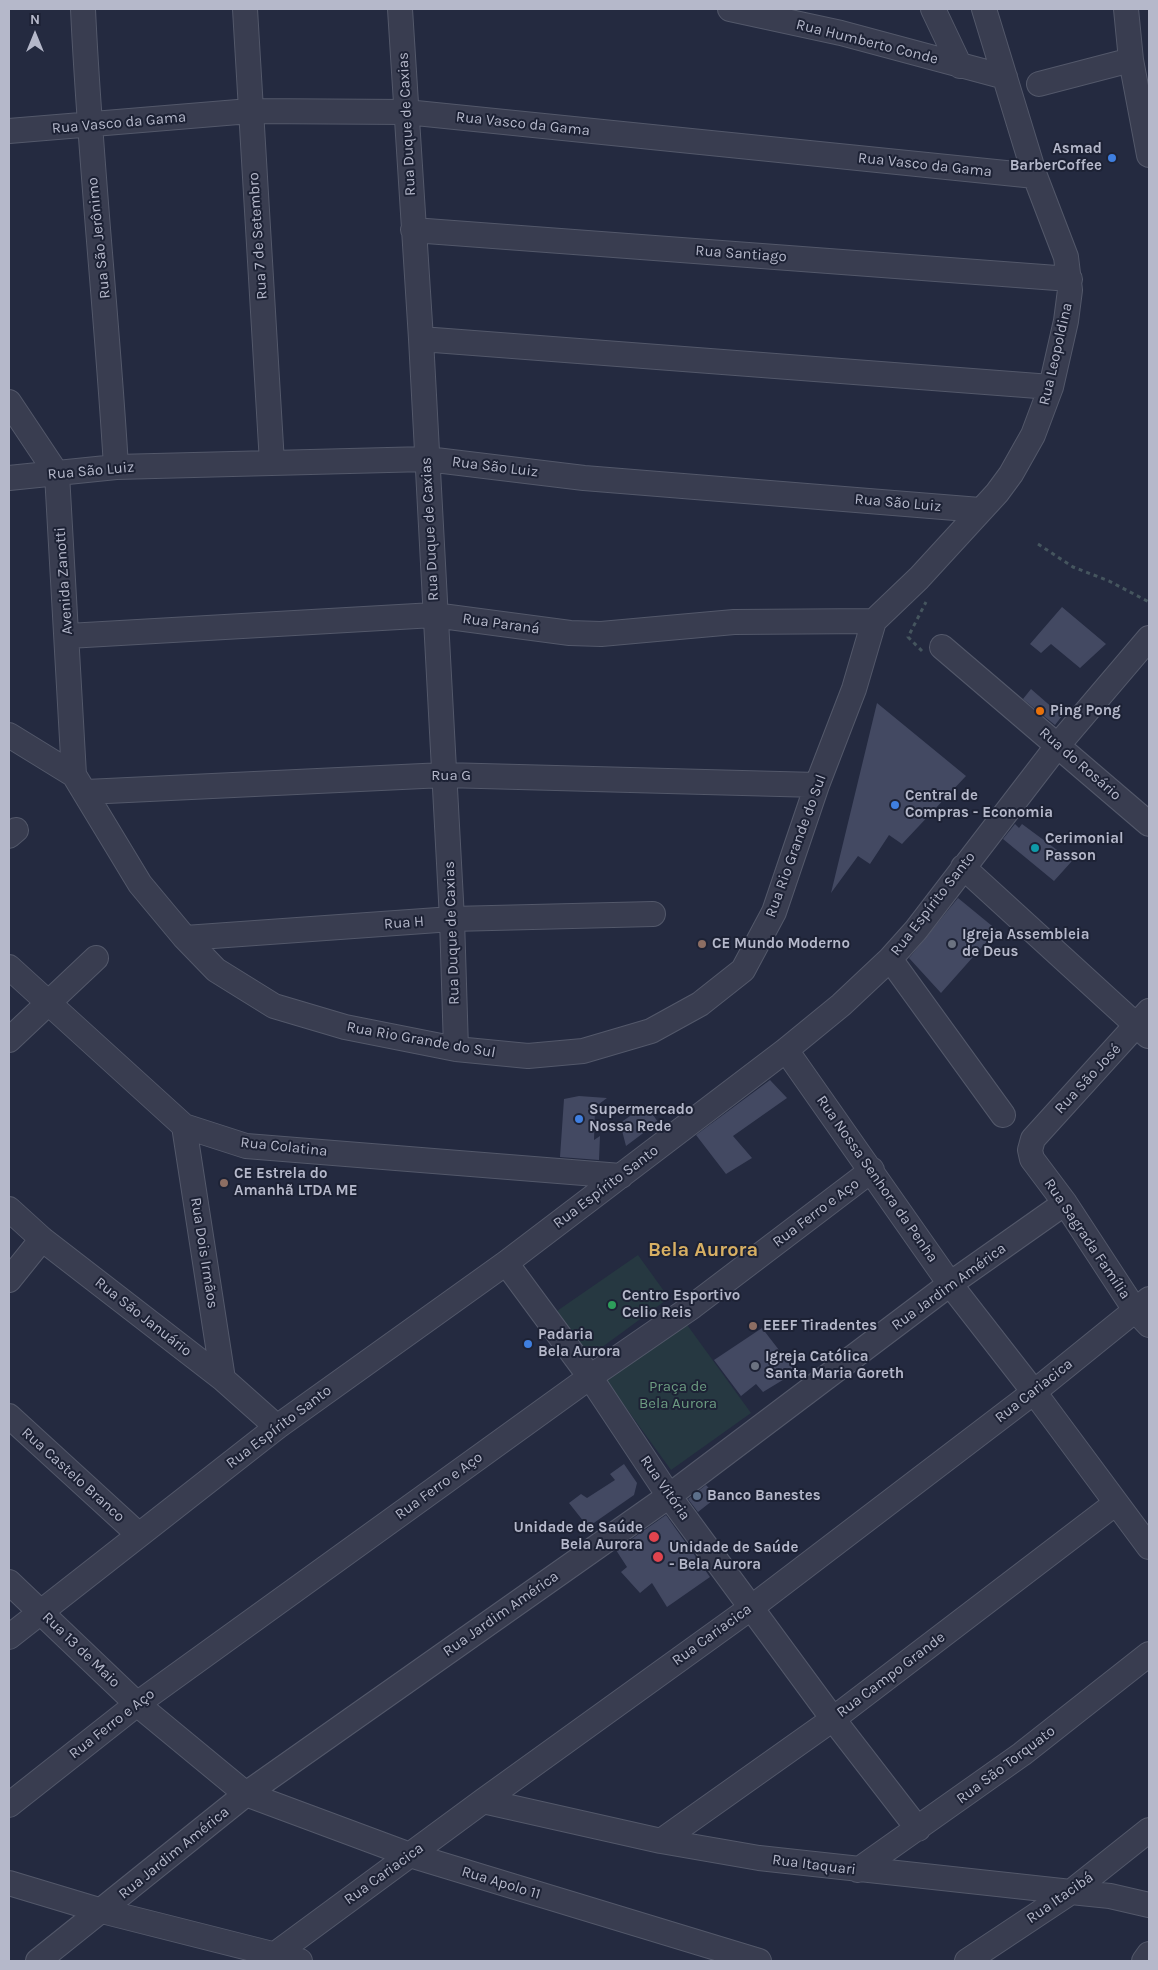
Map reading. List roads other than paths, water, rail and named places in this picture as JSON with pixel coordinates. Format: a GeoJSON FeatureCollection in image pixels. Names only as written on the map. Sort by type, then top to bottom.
{"type":"FeatureCollection","features":[{"type":"Feature","properties":{"kind":"street","name":"Rua São Jerônimo"},"geometry":{"type":"LineString","coordinates":[[82,9],[88,126],[107,316],[116,467]]}},
{"type":"Feature","properties":{"kind":"street","name":"Rua 7 de Setembro"},"geometry":{"type":"LineString","coordinates":[[245,9],[272,463]]}},
{"type":"Feature","properties":{"kind":"street","name":"Rua Duque de Caxias"},"geometry":{"type":"LineString","coordinates":[[400,9],[421,339],[434,615],[452,919],[456,1049]]}},
{"type":"Feature","properties":{"kind":"street","name":"Rua Humberto Conde"},"geometry":{"type":"LineString","coordinates":[[730,9],[841,33],[1004,77]]}},
{"type":"Feature","properties":{"kind":"street"},"geometry":{"type":"LineString","coordinates":[[812,9],[841,33]]}},
{"type":"Feature","properties":{"kind":"street"},"geometry":{"type":"LineString","coordinates":[[933,9],[960,66]]}},
{"type":"Feature","properties":{"kind":"street","name":"Rua Leopoldina"},"geometry":{"type":"LineString","coordinates":[[874,622],[919,578],[997,493],[1023,455],[1043,412],[1051,387],[1069,307],[1070,279],[1061,239],[1043,200],[984,9]]}},
{"type":"Feature","properties":{"kind":"street"},"geometry":{"type":"LineString","coordinates":[[1126,9],[1130,60],[1149,155]]}},
{"type":"Feature","properties":{"kind":"street"},"geometry":{"type":"LineString","coordinates":[[1040,84],[1130,60]]}},
{"type":"Feature","properties":{"kind":"street","name":"Rua Vasco da Gama"},"geometry":{"type":"LineString","coordinates":[[9,131],[88,126],[250,111],[406,112],[1035,176]]}},
{"type":"Feature","properties":{"kind":"street","name":"Rua Santiago"},"geometry":{"type":"LineString","coordinates":[[413,230],[1070,279]]}},
{"type":"Feature","properties":{"kind":"street"},"geometry":{"type":"LineString","coordinates":[[421,339],[1051,387]]}},
{"type":"Feature","properties":{"kind":"street","name":"Avenida Zanotti"},"geometry":{"type":"LineString","coordinates":[[9,402],[57,474],[80,784]]}},
{"type":"Feature","properties":{"kind":"street","name":"Rua São Luiz"},"geometry":{"type":"LineString","coordinates":[[9,478],[116,467],[427,459],[584,478],[980,510]]}},
{"type":"Feature","properties":{"kind":"street","name":"Rua Paraná"},"geometry":{"type":"LineString","coordinates":[[68,636],[434,615],[570,633],[600,634],[734,622],[874,622]]}},
{"type":"Feature","properties":{"kind":"street","name":"Rua Rio Grande do Sul"},"geometry":{"type":"LineString","coordinates":[[9,735],[80,784],[140,884],[185,938],[216,970],[274,1006],[345,1027],[456,1049],[528,1056],[583,1051],[651,1031],[700,1004],[742,970],[774,912],[817,785],[854,689],[874,622]]}},
{"type":"Feature","properties":{"kind":"street","name":"Rua Espírito Santo"},"geometry":{"type":"LineString","coordinates":[[9,1637],[138,1534],[277,1427],[506,1263],[786,1050],[841,1005],[890,959],[916,930],[1058,745],[1145,649]]}},
{"type":"Feature","properties":{"kind":"street","name":"Rua do Rosário"},"geometry":{"type":"LineString","coordinates":[[933,650],[1058,745],[1149,824]]}},
{"type":"Feature","properties":{"kind":"street","name":"Rua G"},"geometry":{"type":"LineString","coordinates":[[80,784],[444,775],[817,785]]}},
{"type":"Feature","properties":{"kind":"street"},"geometry":{"type":"LineString","coordinates":[[963,867],[1145,1025]]}},
{"type":"Feature","properties":{"kind":"street","name":"Rua H"},"geometry":{"type":"LineString","coordinates":[[185,938],[452,919],[652,914]]}},
{"type":"Feature","properties":{"kind":"street"},"geometry":{"type":"LineString","coordinates":[[9,1040],[96,958]]}},
{"type":"Feature","properties":{"kind":"street"},"geometry":{"type":"LineString","coordinates":[[890,959],[1003,1115]]}},
{"type":"Feature","properties":{"kind":"street","name":"Rua Colatina"},"geometry":{"type":"LineString","coordinates":[[9,967],[184,1126],[246,1146],[622,1176]]}},
{"type":"Feature","properties":{"kind":"street","name":"Rua São José"},"geometry":{"type":"LineString","coordinates":[[1030,1150],[1033,1139],[1145,1025]]}},
{"type":"Feature","properties":{"kind":"street","name":"Rua Nossa Senhora da Penha"},"geometry":{"type":"LineString","coordinates":[[786,1050],[872,1170],[950,1284],[1034,1392],[1149,1547]]}},
{"type":"Feature","properties":{"kind":"street","name":"Rua Dois Irmãos"},"geometry":{"type":"LineString","coordinates":[[184,1126],[223,1379]]}},
{"type":"Feature","properties":{"kind":"street","name":"Rua Sagrada Família"},"geometry":{"type":"LineString","coordinates":[[1030,1150],[1032,1159],[1145,1311]]}},
{"type":"Feature","properties":{"kind":"street","name":"Rua Ferro e Aço"},"geometry":{"type":"LineString","coordinates":[[9,1805],[137,1704],[693,1306],[872,1170]]}},
{"type":"Feature","properties":{"kind":"street","name":"Rua Jardim América"},"geometry":{"type":"LineString","coordinates":[[38,1961],[246,1794],[669,1496],[950,1284],[1065,1203]]}},
{"type":"Feature","properties":{"kind":"street","name":"Rua São Januário"},"geometry":{"type":"LineString","coordinates":[[9,1209],[42,1240],[223,1379],[277,1427]]}},
{"type":"Feature","properties":{"kind":"street"},"geometry":{"type":"LineString","coordinates":[[9,1280],[42,1240]]}},
{"type":"Feature","properties":{"kind":"street","name":"Rua Vitória"},"geometry":{"type":"LineString","coordinates":[[506,1263],[590,1378],[669,1496],[833,1720],[918,1829]]}},
{"type":"Feature","properties":{"kind":"street","name":"Rua Cariacica"},"geometry":{"type":"LineString","coordinates":[[271,1958],[483,1800],[752,1607],[1034,1392],[1145,1311]]}},
{"type":"Feature","properties":{"kind":"street","name":"Rua Castelo Branco"},"geometry":{"type":"LineString","coordinates":[[9,1416],[138,1534]]}},
{"type":"Feature","properties":{"kind":"street","name":"Rua Campo Grande"},"geometry":{"type":"LineString","coordinates":[[661,1840],[833,1720],[1116,1503]]}},
{"type":"Feature","properties":{"kind":"street","name":"Rua 13 de Maio"},"geometry":{"type":"LineString","coordinates":[[9,1582],[137,1704],[246,1794]]}},
{"type":"Feature","properties":{"kind":"street","name":"Rua São Torquato"},"geometry":{"type":"LineString","coordinates":[[858,1870],[1022,1754],[1149,1654]]}},
{"type":"Feature","properties":{"kind":"street","name":"Rua Apolo 11"},"geometry":{"type":"LineString","coordinates":[[246,1794],[410,1855],[760,1961]]}},
{"type":"Feature","properties":{"kind":"street","name":"Rua Itaquari"},"geometry":{"type":"LineString","coordinates":[[483,1800],[661,1840],[759,1858],[1110,1896],[1149,1905]]}},
{"type":"Feature","properties":{"kind":"street","name":"Rua Itacibá"},"geometry":{"type":"LineString","coordinates":[[967,1961],[1071,1892],[1149,1830]]}},
{"type":"Feature","properties":{"kind":"street"},"geometry":{"type":"LineString","coordinates":[[9,1883],[271,1958],[300,1961]]}},
{"type":"Feature","properties":{"kind":"street"},"geometry":{"type":"LineString","coordinates":[[1144,1961],[1149,1954]]}},
{"type":"Feature","properties":{"kind":"place","name":"Asmad BarberCoffee"},"geometry":{"type":"Point","coordinates":[1112,158]}},
{"type":"Feature","properties":{"kind":"place","name":"Ping Pong"},"geometry":{"type":"Point","coordinates":[1040,711]}},
{"type":"Feature","properties":{"kind":"place","name":"Central de Compras - Economia"},"geometry":{"type":"Point","coordinates":[895,805]}},
{"type":"Feature","properties":{"kind":"place","name":"Cerimonial Passon"},"geometry":{"type":"Point","coordinates":[1035,848]}},
{"type":"Feature","properties":{"kind":"place","name":"CE Mundo Moderno"},"geometry":{"type":"Point","coordinates":[702,944]}},
{"type":"Feature","properties":{"kind":"place","name":"Igreja Assembleia de Deus"},"geometry":{"type":"Point","coordinates":[952,944]}},
{"type":"Feature","properties":{"kind":"place","name":"Supermercado Nossa Rede"},"geometry":{"type":"Point","coordinates":[579,1119]}},
{"type":"Feature","properties":{"kind":"place","name":"CE Estrela do Amanhã LTDA ME"},"geometry":{"type":"Point","coordinates":[224,1183]}},
{"type":"Feature","properties":{"kind":"place","name":"Centro Esportivo Celio Reis"},"geometry":{"type":"Point","coordinates":[612,1305]}},
{"type":"Feature","properties":{"kind":"place","name":"EEEF Tiradentes"},"geometry":{"type":"Point","coordinates":[753,1326]}},
{"type":"Feature","properties":{"kind":"place","name":"Padaria Bela Aurora"},"geometry":{"type":"Point","coordinates":[528,1344]}},
{"type":"Feature","properties":{"kind":"place","name":"Igreja Católica Santa Maria Goreth"},"geometry":{"type":"Point","coordinates":[755,1366]}},
{"type":"Feature","properties":{"kind":"place","name":"Banco Banestes"},"geometry":{"type":"Point","coordinates":[697,1496]}},
{"type":"Feature","properties":{"kind":"place","name":"Unidade de Saúde Bela Aurora"},"geometry":{"type":"Point","coordinates":[654,1537]}},
{"type":"Feature","properties":{"kind":"place","name":"Unidade de Saúde - Bela Aurora"},"geometry":{"type":"Point","coordinates":[658,1557]}},
{"type":"Feature","properties":{"kind":"district","name":"Bela Aurora"},"geometry":{"type":"Point","coordinates":[703,1250]}},
{"type":"Feature","properties":{"kind":"park label","name":"Praça de Bela Aurora"},"geometry":{"type":"Point","coordinates":[678,1396]}}]}
